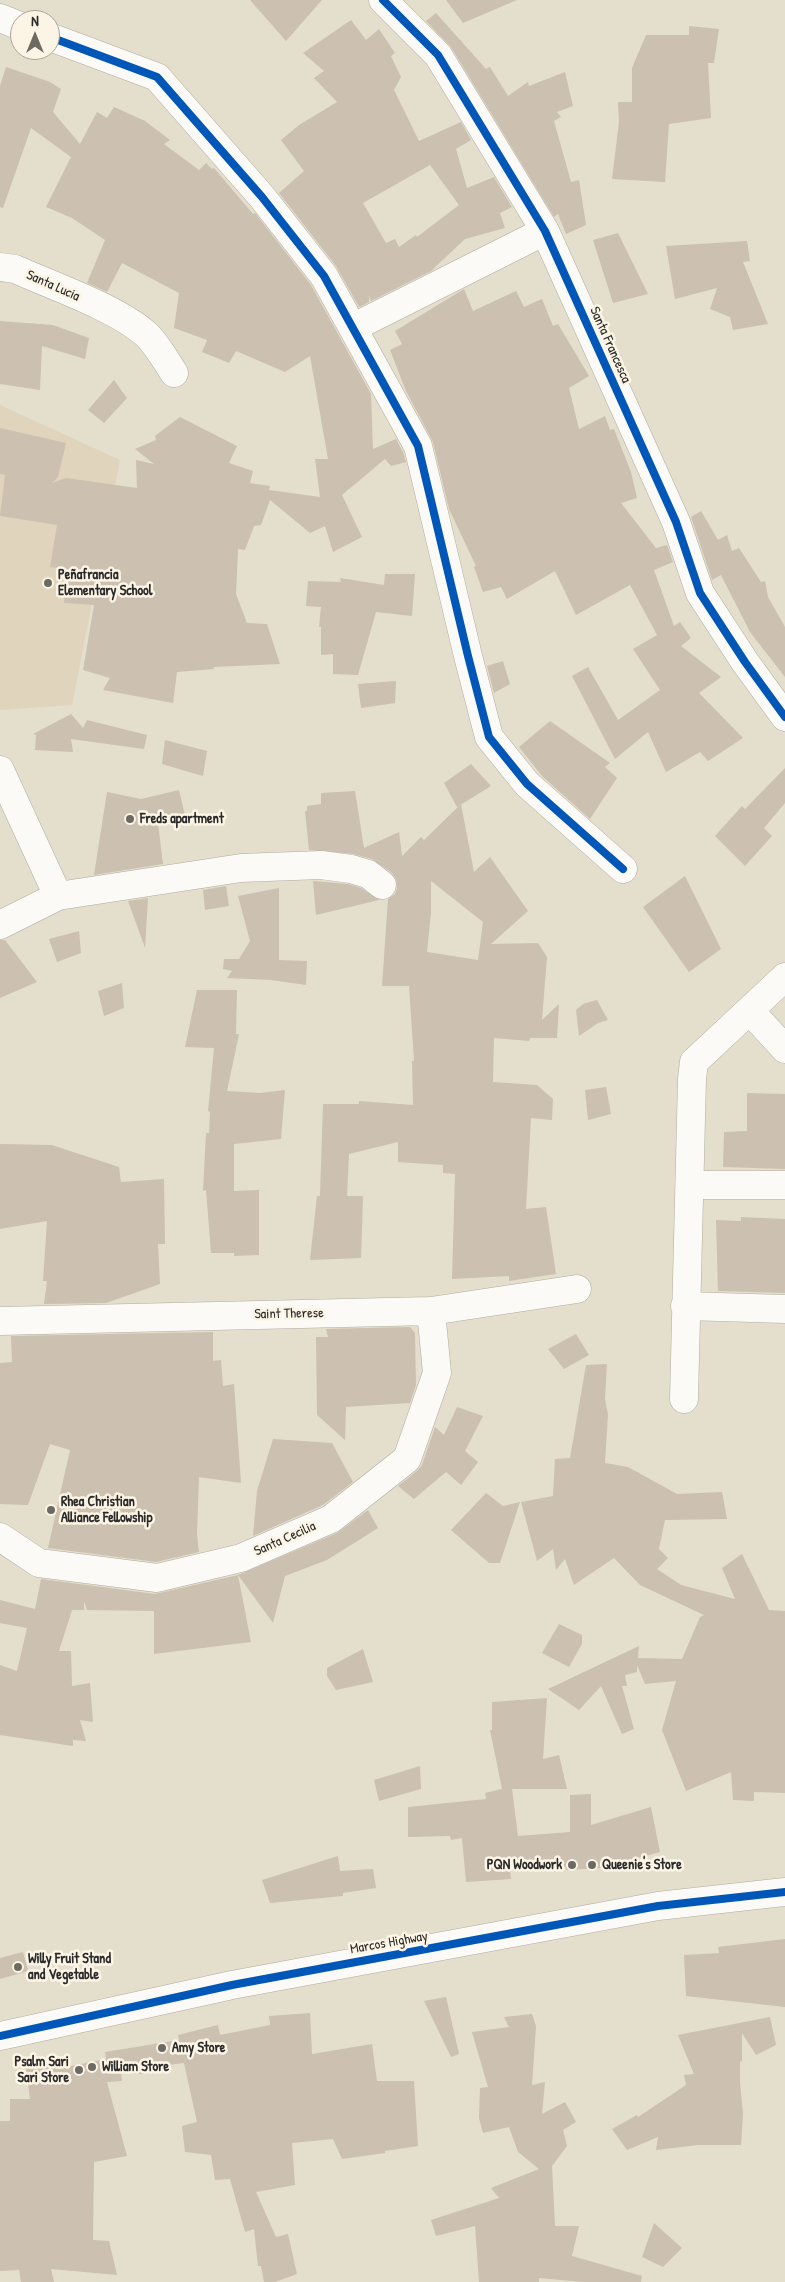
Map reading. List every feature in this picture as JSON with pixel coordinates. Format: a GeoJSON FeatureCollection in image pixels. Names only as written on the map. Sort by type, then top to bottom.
{"type":"FeatureCollection","features":[{"type":"Feature","properties":{"kind":"street","name":"Santa Francesca"},"geometry":{"type":"LineString","coordinates":[[384,0],[438,55],[545,231],[676,522],[700,593],[745,662],[785,716]]}},
{"type":"Feature","properties":{"kind":"street"},"geometry":{"type":"LineString","coordinates":[[60,41],[157,77],[262,198],[324,276],[354,327],[418,446],[489,737],[528,784],[623,869]]}},
{"type":"Feature","properties":{"kind":"street"},"geometry":{"type":"LineString","coordinates":[[354,327],[545,231]]}},
{"type":"Feature","properties":{"kind":"street","name":"Santa Lucia"},"geometry":{"type":"LineString","coordinates":[[0,267],[15,269],[104,308],[147,335],[174,374]]}},
{"type":"Feature","properties":{"kind":"street"},"geometry":{"type":"LineString","coordinates":[[0,770],[58,896]]}},
{"type":"Feature","properties":{"kind":"street"},"geometry":{"type":"LineString","coordinates":[[0,925],[58,896],[241,868],[321,865],[351,869],[368,874],[382,885]]}},
{"type":"Feature","properties":{"kind":"street"},"geometry":{"type":"LineString","coordinates":[[684,1399],[685,1306],[694,1062],[785,977]]}},
{"type":"Feature","properties":{"kind":"street"},"geometry":{"type":"LineString","coordinates":[[750,1011],[785,1049]]}},
{"type":"Feature","properties":{"kind":"street"},"geometry":{"type":"LineString","coordinates":[[690,1184],[785,1185]]}},
{"type":"Feature","properties":{"kind":"street","name":"Saint Therese"},"geometry":{"type":"LineString","coordinates":[[0,1321],[432,1311],[577,1289]]}},
{"type":"Feature","properties":{"kind":"street"},"geometry":{"type":"LineString","coordinates":[[685,1306],[785,1310]]}},
{"type":"Feature","properties":{"kind":"street","name":"Santa Cecilia"},"geometry":{"type":"LineString","coordinates":[[0,1537],[39,1563],[157,1578],[241,1558],[331,1519],[407,1459],[437,1373],[432,1311]]}},
{"type":"Feature","properties":{"kind":"street","name":"Marcos Highway"},"geometry":{"type":"LineString","coordinates":[[0,2036],[232,1985],[658,1906],[785,1892]]}},
{"type":"Feature","properties":{"kind":"shaded area","name":"Peñafrancia Elementary School"},"geometry":{"type":"Polygon","coordinates":[[[0,405],[120,460],[72,705],[0,710],[0,405]]]}},
{"type":"Feature","properties":{"kind":"building"},"geometry":{"type":"Polygon","coordinates":[[[250,0],[322,0],[286,41],[250,0]]]}},
{"type":"Feature","properties":{"kind":"building"},"geometry":{"type":"Polygon","coordinates":[[[446,0],[517,0],[463,23],[446,0]]]}},
{"type":"Feature","properties":{"kind":"building"},"geometry":{"type":"Polygon","coordinates":[[[436,13],[486,69],[490,67],[508,96],[528,82],[529,86],[565,72],[573,106],[557,112],[561,117],[554,121],[571,182],[579,180],[586,225],[566,234],[558,214],[554,217],[451,47],[426,21],[436,13]]]}},
{"type":"Feature","properties":{"kind":"building"},"geometry":{"type":"Polygon","coordinates":[[[351,20],[366,40],[379,29],[395,53],[391,56],[401,77],[394,90],[419,141],[461,122],[471,140],[456,149],[467,188],[494,177],[512,207],[500,213],[505,228],[465,239],[431,271],[371,301],[369,296],[369,302],[359,307],[336,266],[279,193],[304,171],[281,140],[299,125],[337,102],[314,78],[324,71],[303,53],[351,20]],[[430,165],[363,203],[386,243],[395,239],[399,247],[416,235],[417,237],[459,205],[430,165]]]}},
{"type":"Feature","properties":{"kind":"building"},"geometry":{"type":"Polygon","coordinates":[[[689,26],[719,29],[714,63],[708,63],[711,118],[669,124],[665,182],[612,179],[619,122],[618,102],[632,102],[632,68],[646,35],[689,35],[689,26]]]}},
{"type":"Feature","properties":{"kind":"building"},"geometry":{"type":"Polygon","coordinates":[[[6,67],[50,82],[61,89],[53,112],[80,144],[97,112],[107,118],[114,107],[145,121],[170,140],[164,144],[199,170],[206,163],[212,169],[214,168],[253,214],[255,213],[311,285],[371,394],[373,449],[396,439],[406,462],[391,466],[385,459],[342,495],[362,537],[333,552],[325,526],[310,533],[270,500],[261,525],[254,526],[245,550],[238,549],[236,594],[247,623],[267,624],[280,664],[214,667],[214,669],[177,672],[173,703],[103,690],[110,678],[83,670],[94,605],[64,603],[66,569],[50,567],[57,525],[0,516],[5,475],[0,474],[0,428],[66,443],[58,477],[52,483],[66,478],[137,488],[136,460],[154,464],[135,449],[156,440],[155,436],[180,417],[237,446],[229,463],[253,471],[250,483],[270,486],[269,490],[320,497],[315,459],[328,459],[310,356],[285,372],[236,351],[229,363],[202,352],[207,340],[174,328],[179,293],[122,263],[107,292],[87,283],[105,240],[72,218],[46,207],[71,157],[31,128],[3,208],[0,207],[0,86],[6,67]]]}},
{"type":"Feature","properties":{"kind":"building"},"geometry":{"type":"Polygon","coordinates":[[[618,233],[648,294],[613,303],[593,240],[618,233]]]}},
{"type":"Feature","properties":{"kind":"building"},"geometry":{"type":"Polygon","coordinates":[[[747,241],[750,261],[743,262],[768,324],[733,330],[730,317],[710,309],[717,288],[675,299],[666,246],[747,241]]]}},
{"type":"Feature","properties":{"kind":"building"},"geometry":{"type":"Polygon","coordinates":[[[464,289],[473,311],[516,291],[524,307],[542,299],[553,326],[558,324],[589,376],[569,388],[579,429],[605,416],[610,430],[614,429],[631,472],[637,498],[621,503],[656,548],[667,545],[673,562],[654,570],[674,626],[680,622],[691,638],[681,646],[721,677],[699,693],[743,738],[708,761],[700,752],[666,772],[648,732],[615,759],[572,676],[588,667],[618,720],[660,690],[633,649],[657,635],[630,585],[576,615],[555,571],[507,599],[501,587],[483,592],[474,567],[476,566],[449,509],[433,442],[406,391],[390,350],[402,344],[395,331],[464,289]]]}},
{"type":"Feature","properties":{"kind":"building"},"geometry":{"type":"Polygon","coordinates":[[[0,321],[53,325],[89,338],[85,359],[42,346],[40,390],[0,384],[0,321]]]}},
{"type":"Feature","properties":{"kind":"building"},"geometry":{"type":"Polygon","coordinates":[[[114,380],[127,398],[104,423],[88,410],[114,380]]]}},
{"type":"Feature","properties":{"kind":"building"},"geometry":{"type":"Polygon","coordinates":[[[701,511],[718,540],[727,535],[732,551],[739,548],[761,582],[765,581],[768,597],[785,627],[785,677],[750,632],[721,575],[712,580],[691,517],[701,511]]]}},
{"type":"Feature","properties":{"kind":"building"},"geometry":{"type":"Polygon","coordinates":[[[385,574],[415,574],[412,616],[376,612],[358,675],[333,674],[333,654],[321,655],[321,627],[319,627],[321,607],[306,606],[308,581],[341,582],[340,578],[384,585],[385,574]]]}},
{"type":"Feature","properties":{"kind":"building"},"geometry":{"type":"Polygon","coordinates":[[[503,661],[510,684],[494,693],[487,666],[503,661]]]}},
{"type":"Feature","properties":{"kind":"building"},"geometry":{"type":"Polygon","coordinates":[[[396,681],[395,703],[361,708],[358,684],[396,681]]]}},
{"type":"Feature","properties":{"kind":"building"},"geometry":{"type":"Polygon","coordinates":[[[71,714],[83,728],[87,720],[147,735],[144,749],[71,739],[73,752],[35,750],[36,735],[33,734],[71,714]]]}},
{"type":"Feature","properties":{"kind":"building"},"geometry":{"type":"Polygon","coordinates":[[[550,721],[610,763],[605,767],[617,778],[590,819],[542,776],[519,747],[550,721]]]}},
{"type":"Feature","properties":{"kind":"building"},"geometry":{"type":"Polygon","coordinates":[[[165,740],[207,751],[203,776],[162,764],[165,740]]]}},
{"type":"Feature","properties":{"kind":"building"},"geometry":{"type":"Polygon","coordinates":[[[471,764],[491,786],[457,807],[444,783],[471,764]]]}},
{"type":"Feature","properties":{"kind":"building"},"geometry":{"type":"Polygon","coordinates":[[[785,768],[785,803],[764,828],[772,836],[745,866],[715,836],[742,806],[745,809],[785,768]]]}},
{"type":"Feature","properties":{"kind":"building"},"geometry":{"type":"Polygon","coordinates":[[[179,790],[185,815],[157,815],[163,864],[94,875],[107,792],[141,799],[179,790]]]}},
{"type":"Feature","properties":{"kind":"building"},"geometry":{"type":"Polygon","coordinates":[[[355,791],[364,848],[399,832],[402,856],[421,837],[424,840],[461,804],[474,872],[490,857],[528,911],[491,944],[538,943],[547,957],[542,1020],[559,1004],[557,1038],[530,1038],[529,1041],[494,1038],[493,1082],[537,1085],[553,1099],[552,1120],[531,1118],[526,1209],[546,1207],[556,1274],[509,1281],[509,1276],[452,1279],[455,1174],[443,1173],[443,1165],[398,1162],[398,1142],[349,1154],[347,1196],[363,1196],[361,1258],[310,1260],[317,1196],[320,1196],[323,1104],[359,1104],[359,1101],[413,1105],[412,1061],[414,1061],[409,986],[382,986],[388,899],[395,894],[397,888],[396,879],[392,873],[372,859],[353,854],[309,850],[305,811],[307,811],[307,806],[321,804],[321,793],[355,791]],[[431,881],[431,912],[427,952],[478,960],[483,922],[431,881]]]}},
{"type":"Feature","properties":{"kind":"building"},"geometry":{"type":"Polygon","coordinates":[[[685,876],[721,949],[689,972],[643,907],[685,876]]]}},
{"type":"Feature","properties":{"kind":"building"},"geometry":{"type":"Polygon","coordinates":[[[313,881],[348,884],[361,888],[379,900],[316,915],[313,881]]]}},
{"type":"Feature","properties":{"kind":"building"},"geometry":{"type":"Polygon","coordinates":[[[226,886],[229,906],[205,910],[203,890],[226,886]]]}},
{"type":"Feature","properties":{"kind":"building"},"geometry":{"type":"Polygon","coordinates":[[[279,888],[279,960],[307,961],[306,985],[271,980],[227,978],[232,971],[223,969],[224,959],[239,959],[250,941],[238,896],[279,888]]]}},
{"type":"Feature","properties":{"kind":"building"},"geometry":{"type":"Polygon","coordinates":[[[148,898],[145,948],[128,901],[148,898]]]}},
{"type":"Feature","properties":{"kind":"building"},"geometry":{"type":"Polygon","coordinates":[[[79,931],[81,953],[57,962],[49,939],[79,931]]]}},
{"type":"Feature","properties":{"kind":"building"},"geometry":{"type":"Polygon","coordinates":[[[0,940],[5,940],[37,982],[0,998],[0,940]]]}},
{"type":"Feature","properties":{"kind":"building"},"geometry":{"type":"Polygon","coordinates":[[[122,983],[124,1008],[104,1016],[98,991],[122,983]]]}},
{"type":"Feature","properties":{"kind":"building"},"geometry":{"type":"Polygon","coordinates":[[[197,990],[237,990],[236,1034],[239,1034],[227,1091],[260,1093],[285,1090],[281,1139],[234,1144],[234,1191],[259,1190],[259,1255],[234,1256],[234,1253],[211,1253],[206,1190],[203,1191],[206,1133],[209,1133],[210,1112],[208,1111],[214,1048],[185,1047],[197,990]]]}},
{"type":"Feature","properties":{"kind":"building"},"geometry":{"type":"Polygon","coordinates":[[[597,1000],[608,1020],[598,1023],[579,1036],[576,1010],[583,1004],[597,1000]]]}},
{"type":"Feature","properties":{"kind":"building"},"geometry":{"type":"Polygon","coordinates":[[[606,1087],[611,1114],[588,1120],[585,1090],[606,1087]]]}},
{"type":"Feature","properties":{"kind":"building"},"geometry":{"type":"Polygon","coordinates":[[[747,1093],[785,1094],[785,1169],[723,1167],[724,1132],[747,1131],[747,1093]]]}},
{"type":"Feature","properties":{"kind":"building"},"geometry":{"type":"Polygon","coordinates":[[[0,1144],[52,1145],[119,1167],[121,1182],[164,1179],[165,1244],[158,1244],[160,1284],[106,1303],[44,1304],[47,1281],[43,1281],[47,1221],[0,1229],[0,1144]]]}},
{"type":"Feature","properties":{"kind":"building"},"geometry":{"type":"Polygon","coordinates":[[[741,1217],[785,1219],[785,1293],[718,1291],[716,1220],[741,1221],[741,1217]]]}},
{"type":"Feature","properties":{"kind":"building"},"geometry":{"type":"Polygon","coordinates":[[[410,1327],[415,1333],[416,1385],[410,1403],[346,1407],[345,1440],[317,1415],[316,1337],[328,1337],[326,1329],[410,1327]]]}},
{"type":"Feature","properties":{"kind":"building"},"geometry":{"type":"Polygon","coordinates":[[[213,1332],[213,1361],[221,1360],[223,1386],[234,1384],[241,1483],[199,1477],[197,1534],[199,1552],[156,1562],[48,1548],[70,1450],[50,1444],[28,1505],[0,1504],[0,1363],[12,1362],[11,1336],[213,1332]]]}},
{"type":"Feature","properties":{"kind":"building"},"geometry":{"type":"Polygon","coordinates":[[[576,1334],[589,1355],[564,1369],[548,1349],[576,1334]]]}},
{"type":"Feature","properties":{"kind":"building"},"geometry":{"type":"Polygon","coordinates":[[[607,1364],[605,1399],[608,1414],[605,1463],[628,1467],[677,1494],[722,1492],[727,1519],[665,1520],[659,1549],[668,1558],[657,1569],[681,1585],[735,1599],[722,1568],[742,1554],[769,1610],[785,1611],[785,1793],[754,1792],[754,1801],[733,1800],[731,1772],[686,1791],[662,1730],[676,1681],[645,1684],[637,1665],[637,1672],[625,1675],[627,1686],[622,1686],[634,1729],[622,1734],[601,1686],[579,1710],[548,1689],[639,1646],[638,1658],[682,1659],[700,1617],[704,1615],[640,1585],[614,1558],[574,1585],[565,1559],[556,1570],[553,1549],[537,1561],[521,1502],[553,1496],[555,1459],[570,1458],[586,1365],[607,1364]]]}},
{"type":"Feature","properties":{"kind":"building"},"geometry":{"type":"Polygon","coordinates":[[[457,1407],[483,1416],[465,1451],[478,1462],[461,1485],[446,1472],[414,1499],[398,1486],[422,1465],[435,1427],[444,1435],[457,1407]]]}},
{"type":"Feature","properties":{"kind":"building"},"geometry":{"type":"Polygon","coordinates":[[[273,1439],[332,1443],[353,1482],[323,1505],[253,1536],[257,1491],[273,1439]]]}},
{"type":"Feature","properties":{"kind":"building"},"geometry":{"type":"Polygon","coordinates":[[[486,1493],[503,1506],[520,1502],[500,1563],[489,1563],[451,1530],[486,1493]]]}},
{"type":"Feature","properties":{"kind":"building"},"geometry":{"type":"Polygon","coordinates":[[[368,1510],[378,1528],[327,1560],[285,1576],[273,1623],[238,1575],[337,1533],[368,1510]]]}},
{"type":"Feature","properties":{"kind":"building"},"geometry":{"type":"Polygon","coordinates":[[[238,1575],[251,1642],[154,1654],[154,1611],[87,1610],[84,1601],[84,1610],[72,1610],[59,1651],[71,1651],[72,1686],[90,1683],[93,1722],[80,1720],[86,1741],[73,1740],[73,1746],[0,1735],[0,1665],[17,1671],[27,1628],[0,1623],[0,1600],[35,1609],[41,1579],[155,1594],[238,1575]]]}},
{"type":"Feature","properties":{"kind":"building"},"geometry":{"type":"Polygon","coordinates":[[[559,1624],[582,1635],[582,1644],[569,1667],[542,1653],[559,1624]]]}},
{"type":"Feature","properties":{"kind":"building"},"geometry":{"type":"Polygon","coordinates":[[[363,1649],[373,1682],[336,1690],[327,1676],[327,1668],[363,1649]]]}},
{"type":"Feature","properties":{"kind":"building"},"geometry":{"type":"Polygon","coordinates":[[[547,1698],[543,1759],[559,1755],[567,1789],[512,1789],[518,1836],[570,1832],[570,1795],[591,1794],[591,1825],[651,1807],[660,1852],[601,1868],[566,1870],[566,1867],[510,1870],[511,1879],[466,1882],[462,1838],[451,1840],[450,1836],[408,1837],[408,1807],[486,1799],[485,1793],[502,1789],[490,1730],[492,1730],[492,1702],[547,1698]]]}},
{"type":"Feature","properties":{"kind":"building"},"geometry":{"type":"Polygon","coordinates":[[[420,1766],[421,1789],[379,1801],[374,1780],[420,1766]]]}},
{"type":"Feature","properties":{"kind":"building"},"geometry":{"type":"Polygon","coordinates":[[[338,1856],[340,1871],[373,1869],[376,1888],[343,1893],[343,1896],[270,1903],[262,1880],[338,1856]]]}},
{"type":"Feature","properties":{"kind":"building"},"geometry":{"type":"Polygon","coordinates":[[[785,1939],[785,2007],[686,1996],[684,1955],[719,1953],[718,1947],[785,1939]]]}},
{"type":"Feature","properties":{"kind":"building"},"geometry":{"type":"Polygon","coordinates":[[[23,1952],[28,1971],[0,1979],[0,1958],[23,1952]]]}},
{"type":"Feature","properties":{"kind":"building"},"geometry":{"type":"Polygon","coordinates":[[[446,1997],[459,2054],[451,2057],[424,2001],[446,1997]]]}},
{"type":"Feature","properties":{"kind":"building"},"geometry":{"type":"Polygon","coordinates":[[[310,2013],[312,2054],[372,2044],[377,2081],[414,2081],[418,2146],[342,2159],[333,2139],[292,2143],[295,2185],[256,2192],[276,2237],[288,2234],[297,2274],[275,2282],[264,2282],[261,2266],[258,2266],[254,2229],[245,2232],[230,2179],[215,2180],[211,2155],[185,2152],[182,2126],[197,2122],[184,2063],[144,2068],[144,2074],[121,2073],[122,2081],[107,2082],[127,2156],[94,2162],[93,2240],[109,2241],[117,2275],[51,2269],[54,2282],[21,2282],[19,2270],[0,2271],[0,2121],[10,2121],[10,2099],[30,2099],[26,2067],[60,2063],[61,2068],[106,2059],[105,2052],[179,2040],[178,2035],[218,2025],[220,2035],[270,2025],[269,2016],[310,2013]]]}},
{"type":"Feature","properties":{"kind":"building"},"geometry":{"type":"Polygon","coordinates":[[[532,2014],[536,2026],[532,2085],[545,2082],[542,2114],[565,2102],[576,2122],[563,2130],[567,2146],[552,2166],[555,2226],[579,2226],[572,2256],[642,2276],[641,2282],[583,2282],[539,2278],[539,2282],[479,2282],[475,2226],[436,2236],[431,2220],[499,2198],[491,2188],[539,2169],[518,2152],[509,2127],[483,2133],[479,2118],[480,2088],[488,2087],[472,2032],[509,2027],[504,2017],[532,2014]]]}},
{"type":"Feature","properties":{"kind":"building"},"geometry":{"type":"Polygon","coordinates":[[[770,2017],[776,2045],[756,2055],[742,2033],[742,2061],[740,2062],[743,2114],[741,2145],[698,2145],[656,2150],[658,2137],[627,2150],[612,2129],[637,2115],[638,2117],[686,2085],[684,2075],[694,2074],[678,2035],[770,2017]]]}},
{"type":"Feature","properties":{"kind":"building"},"geometry":{"type":"Polygon","coordinates":[[[654,2223],[682,2248],[663,2267],[642,2257],[654,2223]]]}},
{"type":"Feature","properties":{"kind":"cycle path"},"geometry":{"type":"LineString","coordinates":[[383,0],[438,55],[545,231],[676,522],[700,593],[745,662],[785,717]]}},
{"type":"Feature","properties":{"kind":"cycle path"},"geometry":{"type":"LineString","coordinates":[[60,41],[157,77],[262,197],[324,276],[418,446],[489,737],[527,784],[623,869]]}},
{"type":"Feature","properties":{"kind":"cycle path"},"geometry":{"type":"LineString","coordinates":[[0,2036],[232,1985],[658,1906],[785,1892]]}},
{"type":"Feature","properties":{"kind":"place","name":"Peñafrancia Elementary School"},"geometry":{"type":"Point","coordinates":[48,583]}},
{"type":"Feature","properties":{"kind":"place","name":"Freds apartment"},"geometry":{"type":"Point","coordinates":[130,819]}},
{"type":"Feature","properties":{"kind":"place","name":"Rhea Christian Alliance Fellowship"},"geometry":{"type":"Point","coordinates":[51,1510]}},
{"type":"Feature","properties":{"kind":"place","name":"PQN Woodwork"},"geometry":{"type":"Point","coordinates":[572,1865]}},
{"type":"Feature","properties":{"kind":"place","name":"Queenie's Store"},"geometry":{"type":"Point","coordinates":[592,1865]}},
{"type":"Feature","properties":{"kind":"place","name":"Willy Fruit Stand and Vegetable"},"geometry":{"type":"Point","coordinates":[18,1967]}},
{"type":"Feature","properties":{"kind":"place","name":"Amy Store"},"geometry":{"type":"Point","coordinates":[162,2048]}},
{"type":"Feature","properties":{"kind":"place","name":"William Store"},"geometry":{"type":"Point","coordinates":[92,2067]}},
{"type":"Feature","properties":{"kind":"place","name":"Psalm Sari Sari Store"},"geometry":{"type":"Point","coordinates":[79,2070]}}]}
